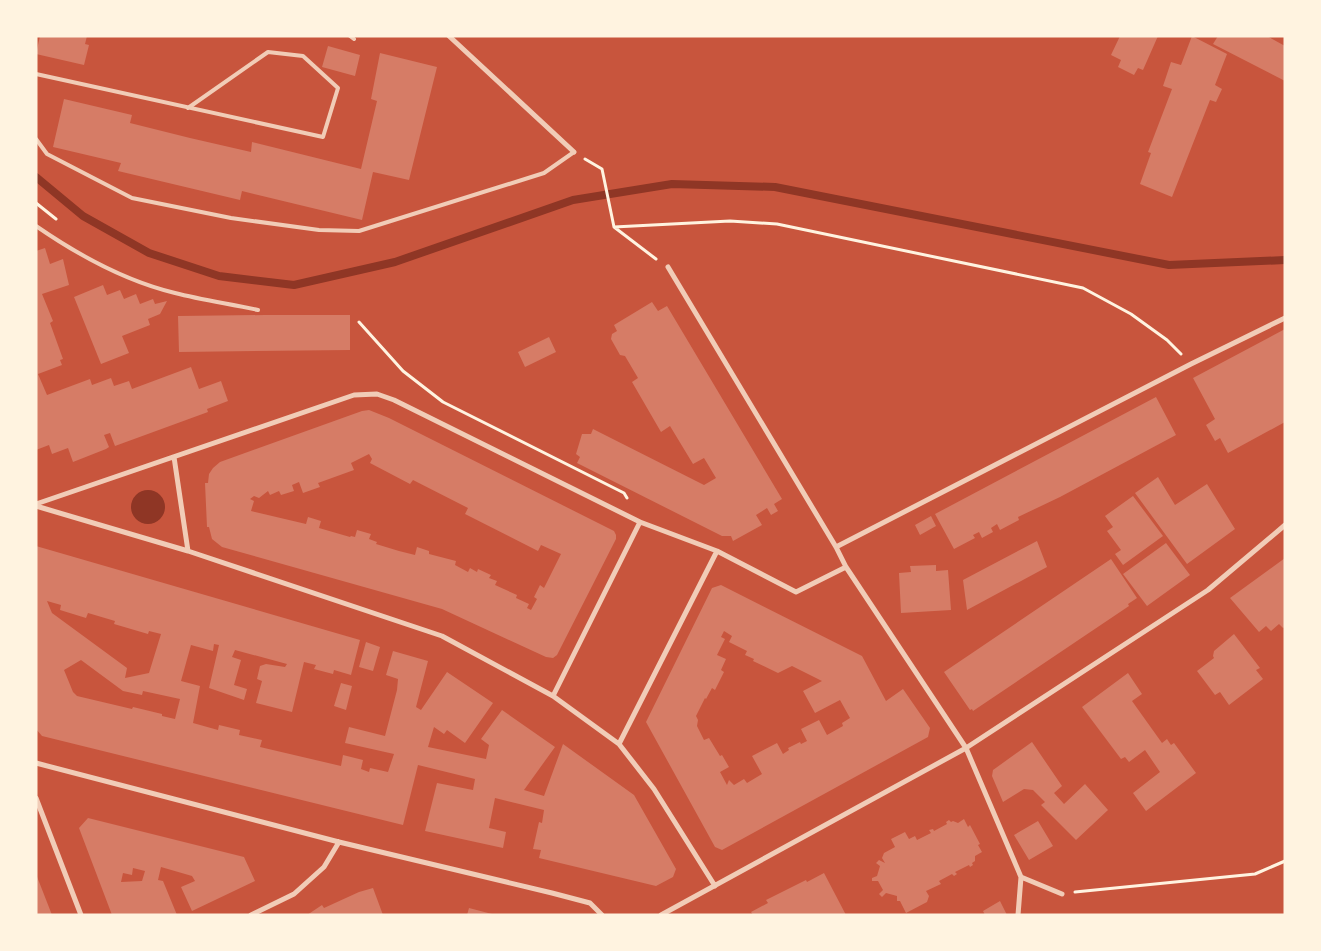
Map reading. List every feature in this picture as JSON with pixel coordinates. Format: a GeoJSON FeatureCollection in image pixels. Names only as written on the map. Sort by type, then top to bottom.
{"type":"FeatureCollection","features":[{"type":"Feature","properties":{"kind":"street"},"geometry":{"type":"LineString","coordinates":[[449,36],[574,152]]}},
{"type":"Feature","properties":{"kind":"street"},"geometry":{"type":"LineString","coordinates":[[668,267],[836,547],[846,567],[966,748],[1021,877],[1018,915]]}},
{"type":"Feature","properties":{"kind":"street"},"geometry":{"type":"LineString","coordinates":[[836,547],[1191,364],[1285,318]]}},
{"type":"Feature","properties":{"kind":"street"},"geometry":{"type":"LineString","coordinates":[[36,505],[354,395],[377,394],[394,400],[640,522],[717,551],[796,592],[846,567]]}},
{"type":"Feature","properties":{"kind":"street"},"geometry":{"type":"LineString","coordinates":[[174,458],[188,551]]}},
{"type":"Feature","properties":{"kind":"street"},"geometry":{"type":"LineString","coordinates":[[36,505],[188,551],[442,636],[553,696],[619,744],[654,789],[715,886]]}},
{"type":"Feature","properties":{"kind":"street"},"geometry":{"type":"LineString","coordinates":[[553,696],[640,522]]}},
{"type":"Feature","properties":{"kind":"street"},"geometry":{"type":"LineString","coordinates":[[661,915],[966,748],[1208,590],[1285,525]]}},
{"type":"Feature","properties":{"kind":"street"},"geometry":{"type":"LineString","coordinates":[[619,744],[717,551]]}},
{"type":"Feature","properties":{"kind":"street"},"geometry":{"type":"LineString","coordinates":[[36,763],[339,842],[590,903],[602,915]]}},
{"type":"Feature","properties":{"kind":"street"},"geometry":{"type":"LineString","coordinates":[[36,798],[81,915]]}},
{"type":"Feature","properties":{"kind":"street"},"geometry":{"type":"LineString","coordinates":[[251,915],[294,894],[324,867],[339,842]]}},
{"type":"Feature","properties":{"kind":"street"},"geometry":{"type":"LineString","coordinates":[[1021,877],[1062,894]]}},
{"type":"Feature","properties":{"kind":"lane"},"geometry":{"type":"LineString","coordinates":[[36,74],[188,108],[323,137],[338,88],[303,56],[268,52],[188,108]]}},
{"type":"Feature","properties":{"kind":"lane"},"geometry":{"type":"LineString","coordinates":[[36,139],[47,154],[132,198],[230,218],[319,230],[360,230],[544,173],[574,152]]}},
{"type":"Feature","properties":{"kind":"lane"},"geometry":{"type":"LineString","coordinates":[[36,226],[90,261],[131,278],[173,293],[258,310]]}},
{"type":"Feature","properties":{"kind":"path"},"geometry":{"type":"LineString","coordinates":[[602,169],[614,227],[668,267]]}},
{"type":"Feature","properties":{"kind":"path"},"geometry":{"type":"LineString","coordinates":[[614,227],[730,221],[777,224],[1083,288],[1132,314],[1167,340],[1191,364]]}},
{"type":"Feature","properties":{"kind":"path"},"geometry":{"type":"LineString","coordinates":[[360,322],[403,370],[443,402],[624,493],[640,522]]}},
{"type":"Feature","properties":{"kind":"path"},"geometry":{"type":"LineString","coordinates":[[1062,894],[1256,874],[1285,861]]}},
{"type":"Feature","properties":{"kind":"shaded area"},"geometry":{"type":"Polygon","coordinates":[[[148,490],[155,491],[160,495],[164,500],[164,514],[160,519],[155,523],[148,524],[141,523],[136,519],[132,514],[131,507],[132,500],[136,495],[141,491],[148,490]]]}},
{"type":"Feature","properties":{"kind":"building"},"geometry":{"type":"Polygon","coordinates":[[[40,36],[87,36],[85,44],[89,45],[84,65],[36,54],[40,36]]]}},
{"type":"Feature","properties":{"kind":"building"},"geometry":{"type":"Polygon","coordinates":[[[1120,36],[1158,36],[1143,70],[1138,68],[1134,75],[1118,67],[1121,60],[1111,55],[1120,36]]]}},
{"type":"Feature","properties":{"kind":"building"},"geometry":{"type":"Polygon","coordinates":[[[1192,36],[1227,54],[1215,85],[1222,89],[1216,102],[1210,100],[1172,197],[1140,184],[1151,153],[1148,152],[1172,89],[1163,86],[1171,62],[1181,65],[1192,36]]]}},
{"type":"Feature","properties":{"kind":"building"},"geometry":{"type":"Polygon","coordinates":[[[1218,36],[1267,36],[1285,46],[1285,81],[1213,44],[1218,36]]]}},
{"type":"Feature","properties":{"kind":"building"},"geometry":{"type":"Polygon","coordinates":[[[328,46],[360,55],[355,76],[322,67],[328,46]]]}},
{"type":"Feature","properties":{"kind":"building"},"geometry":{"type":"Polygon","coordinates":[[[380,53],[437,67],[409,180],[373,172],[362,220],[242,191],[240,200],[118,171],[121,163],[53,147],[64,99],[132,115],[130,123],[190,138],[251,152],[252,142],[361,169],[377,101],[371,99],[380,53]]]}},
{"type":"Feature","properties":{"kind":"building"},"geometry":{"type":"Polygon","coordinates":[[[45,248],[50,264],[63,259],[69,285],[42,294],[53,321],[50,323],[63,359],[60,360],[62,365],[38,374],[47,395],[90,379],[92,385],[111,378],[114,386],[129,381],[132,389],[191,367],[199,389],[221,381],[228,401],[207,409],[208,412],[115,446],[110,433],[104,435],[109,447],[73,462],[68,448],[52,454],[49,445],[36,450],[36,251],[45,248]]]}},
{"type":"Feature","properties":{"kind":"building"},"geometry":{"type":"Polygon","coordinates":[[[103,285],[107,295],[120,290],[124,299],[136,294],[140,304],[153,299],[155,304],[167,301],[160,314],[148,319],[150,325],[122,336],[129,353],[101,364],[74,297],[103,285]]]}},
{"type":"Feature","properties":{"kind":"building"},"geometry":{"type":"Polygon","coordinates":[[[652,302],[658,311],[667,306],[782,499],[774,504],[778,511],[771,515],[767,508],[756,515],[762,525],[733,541],[731,536],[722,536],[577,463],[580,457],[576,454],[582,434],[591,434],[593,429],[704,485],[716,478],[704,458],[693,464],[670,426],[661,432],[632,382],[638,378],[625,356],[620,355],[611,339],[612,334],[617,331],[614,325],[652,302]]]}},
{"type":"Feature","properties":{"kind":"building"},"geometry":{"type":"Polygon","coordinates":[[[350,315],[350,350],[179,352],[178,316],[350,315]]]}},
{"type":"Feature","properties":{"kind":"building"},"geometry":{"type":"Polygon","coordinates":[[[1285,329],[1285,422],[1228,453],[1220,438],[1215,441],[1206,425],[1215,419],[1193,378],[1285,329]]]}},
{"type":"Feature","properties":{"kind":"building"},"geometry":{"type":"Polygon","coordinates":[[[549,337],[556,352],[525,367],[518,352],[549,337]]]}},
{"type":"Feature","properties":{"kind":"building"},"geometry":{"type":"Polygon","coordinates":[[[1156,397],[1176,435],[1060,497],[1018,517],[1019,520],[1000,530],[997,524],[991,528],[993,532],[982,538],[979,532],[973,535],[975,538],[954,549],[935,514],[1156,397]]]}},
{"type":"Feature","properties":{"kind":"building"},"geometry":{"type":"Polygon","coordinates":[[[369,410],[389,418],[614,531],[616,539],[557,655],[553,658],[546,657],[442,609],[222,547],[212,539],[209,527],[207,527],[205,483],[208,483],[209,474],[220,462],[369,410]],[[369,454],[351,463],[354,470],[318,483],[320,487],[303,493],[299,482],[292,485],[294,491],[281,495],[279,491],[270,495],[268,491],[259,498],[254,496],[250,499],[254,501],[251,511],[306,524],[308,517],[321,521],[319,528],[350,537],[355,537],[357,530],[371,534],[369,539],[377,542],[376,544],[415,555],[417,547],[429,551],[429,554],[456,561],[455,565],[468,572],[470,568],[477,572],[478,569],[491,575],[489,578],[497,581],[495,585],[517,595],[516,598],[529,604],[527,608],[531,610],[537,599],[534,597],[540,585],[544,588],[561,554],[541,545],[538,551],[465,514],[468,508],[413,480],[410,484],[370,463],[372,459],[369,454]]]}},
{"type":"Feature","properties":{"kind":"building"},"geometry":{"type":"Polygon","coordinates":[[[1158,477],[1175,505],[1207,484],[1235,529],[1187,564],[1135,493],[1158,477]]]}},
{"type":"Feature","properties":{"kind":"building"},"geometry":{"type":"Polygon","coordinates":[[[1133,496],[1163,536],[1123,565],[1115,554],[1121,550],[1107,531],[1113,527],[1105,516],[1133,496]]]}},
{"type":"Feature","properties":{"kind":"building"},"geometry":{"type":"Polygon","coordinates":[[[931,516],[936,526],[920,535],[915,525],[931,516]]]}},
{"type":"Feature","properties":{"kind":"building"},"geometry":{"type":"Polygon","coordinates":[[[1037,541],[1047,567],[967,610],[963,580],[1037,541]]]}},
{"type":"Feature","properties":{"kind":"building"},"geometry":{"type":"Polygon","coordinates":[[[1166,543],[1190,575],[1147,606],[1123,574],[1166,543]]]}},
{"type":"Feature","properties":{"kind":"building"},"geometry":{"type":"Polygon","coordinates":[[[36,546],[360,640],[351,675],[334,670],[333,674],[314,669],[316,665],[304,662],[292,712],[256,703],[262,681],[257,679],[260,666],[266,664],[285,667],[287,664],[235,650],[232,657],[241,660],[234,685],[247,689],[244,700],[209,688],[219,645],[214,644],[213,651],[191,645],[181,681],[200,686],[193,723],[218,730],[219,725],[240,730],[239,735],[262,740],[260,747],[341,766],[343,755],[363,760],[361,769],[369,772],[370,768],[388,772],[394,754],[345,743],[349,727],[385,736],[397,690],[398,679],[386,675],[393,651],[428,661],[416,707],[421,710],[447,672],[493,703],[465,743],[447,730],[444,734],[434,727],[428,747],[486,759],[489,745],[481,739],[502,710],[555,747],[524,790],[544,796],[563,744],[634,795],[676,869],[673,877],[656,886],[539,858],[541,850],[533,849],[539,822],[542,823],[544,810],[495,798],[489,828],[506,832],[503,848],[425,831],[437,783],[473,790],[475,779],[418,765],[403,825],[42,736],[36,729],[36,546]],[[47,601],[52,613],[127,668],[125,678],[149,673],[161,634],[149,631],[148,634],[114,624],[115,621],[88,613],[86,618],[60,610],[61,605],[47,601]],[[81,660],[64,670],[73,692],[77,696],[132,709],[133,707],[175,719],[180,699],[143,691],[142,695],[123,691],[81,660]]]}},
{"type":"Feature","properties":{"kind":"building"},"geometry":{"type":"Polygon","coordinates":[[[1285,558],[1285,627],[1283,628],[1279,624],[1271,631],[1266,626],[1259,632],[1230,598],[1285,558]]]}},
{"type":"Feature","properties":{"kind":"building"},"geometry":{"type":"Polygon","coordinates":[[[1111,559],[1137,598],[1128,604],[1129,606],[973,711],[972,709],[970,710],[944,672],[1111,559]]]}},
{"type":"Feature","properties":{"kind":"building"},"geometry":{"type":"Polygon","coordinates":[[[936,565],[936,571],[948,570],[951,610],[901,613],[899,573],[911,572],[910,566],[936,565]]]}},
{"type":"Feature","properties":{"kind":"building"},"geometry":{"type":"Polygon","coordinates":[[[721,585],[862,656],[886,701],[903,689],[930,728],[928,737],[722,850],[715,847],[646,722],[712,588],[721,585]],[[724,631],[721,637],[725,639],[717,655],[726,659],[721,670],[724,672],[715,690],[712,688],[705,698],[696,716],[698,720],[697,726],[704,740],[709,738],[729,767],[720,772],[727,785],[729,780],[734,785],[744,779],[747,783],[762,774],[752,756],[777,743],[783,754],[789,750],[788,748],[807,741],[801,729],[819,720],[827,735],[843,726],[842,723],[850,718],[840,700],[815,713],[803,691],[822,681],[792,666],[778,673],[753,661],[754,659],[745,655],[747,651],[729,642],[732,636],[724,631]]]}},
{"type":"Feature","properties":{"kind":"building"},"geometry":{"type":"Polygon","coordinates":[[[1234,634],[1260,668],[1256,670],[1263,679],[1229,705],[1220,692],[1215,695],[1197,671],[1214,658],[1214,651],[1234,634]]]}},
{"type":"Feature","properties":{"kind":"building"},"geometry":{"type":"Polygon","coordinates":[[[366,642],[380,647],[373,671],[359,667],[366,642]]]}},
{"type":"Feature","properties":{"kind":"building"},"geometry":{"type":"Polygon","coordinates":[[[1128,673],[1142,694],[1132,701],[1162,743],[1167,739],[1171,745],[1174,743],[1196,773],[1146,811],[1133,793],[1160,772],[1145,750],[1129,762],[1125,757],[1121,759],[1082,707],[1128,673]]]}},
{"type":"Feature","properties":{"kind":"building"},"geometry":{"type":"Polygon","coordinates":[[[341,683],[352,686],[346,710],[334,706],[341,683]]]}},
{"type":"Feature","properties":{"kind":"building"},"geometry":{"type":"Polygon","coordinates":[[[1032,742],[1062,786],[1054,793],[1064,804],[1085,784],[1108,810],[1076,840],[1041,805],[1045,802],[1033,790],[1024,789],[1003,802],[992,776],[993,770],[1032,742]]]}},
{"type":"Feature","properties":{"kind":"building"},"geometry":{"type":"Polygon","coordinates":[[[88,818],[244,857],[255,881],[192,911],[181,887],[195,881],[192,876],[161,867],[158,880],[163,881],[177,915],[112,915],[79,828],[88,818]],[[133,868],[132,875],[123,873],[121,882],[142,881],[145,871],[133,868]]]}},
{"type":"Feature","properties":{"kind":"building"},"geometry":{"type":"Polygon","coordinates":[[[964,819],[968,827],[970,825],[982,852],[975,856],[973,865],[955,872],[957,874],[954,876],[952,874],[939,881],[941,884],[926,891],[929,896],[927,902],[906,913],[900,901],[897,901],[897,896],[886,893],[882,897],[879,894],[883,890],[878,881],[872,881],[872,878],[877,876],[880,866],[876,863],[879,860],[885,863],[882,858],[884,853],[895,847],[891,839],[905,832],[909,839],[915,836],[917,840],[931,833],[929,830],[933,829],[934,831],[947,824],[946,822],[949,820],[958,823],[964,819]]]}},
{"type":"Feature","properties":{"kind":"building"},"geometry":{"type":"Polygon","coordinates":[[[1038,821],[1053,846],[1029,860],[1014,835],[1038,821]]]}},
{"type":"Feature","properties":{"kind":"building"},"geometry":{"type":"Polygon","coordinates":[[[824,873],[846,915],[753,915],[751,912],[768,903],[766,900],[824,873]]]}},
{"type":"Feature","properties":{"kind":"building"},"geometry":{"type":"Polygon","coordinates":[[[36,874],[52,915],[36,915],[36,874]]]}},
{"type":"Feature","properties":{"kind":"building"},"geometry":{"type":"Polygon","coordinates":[[[373,888],[383,915],[307,915],[322,905],[324,908],[359,892],[373,888]]]}},
{"type":"Feature","properties":{"kind":"building"},"geometry":{"type":"Polygon","coordinates":[[[1000,901],[1007,915],[985,915],[983,911],[1000,901]]]}},
{"type":"Feature","properties":{"kind":"building"},"geometry":{"type":"Polygon","coordinates":[[[469,908],[492,914],[492,915],[467,915],[469,908]]]}},
{"type":"Feature","properties":{"kind":"waterway"},"geometry":{"type":"LineString","coordinates":[[36,177],[83,216],[149,253],[219,276],[294,285],[395,262],[573,200],[672,184],[775,187],[1169,265],[1285,260]]}}]}
